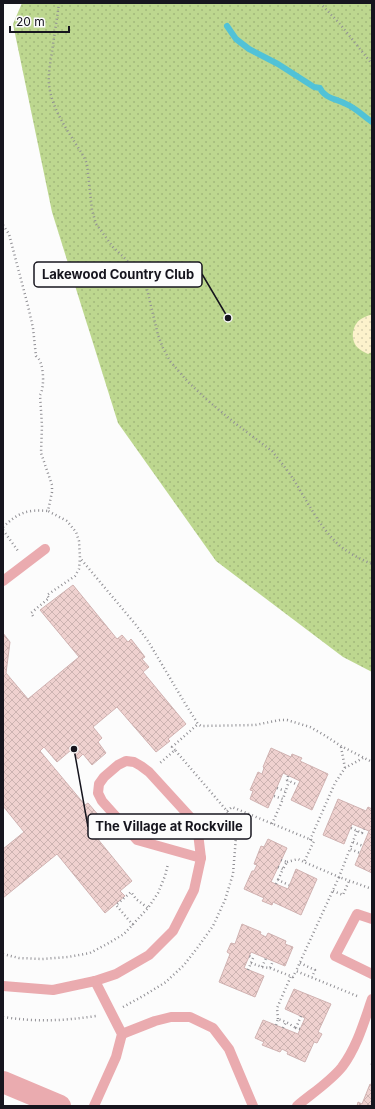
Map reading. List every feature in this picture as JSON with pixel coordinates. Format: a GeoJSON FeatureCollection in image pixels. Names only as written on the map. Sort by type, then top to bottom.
{"type":"FeatureCollection","features":[{"type":"Feature","properties":{"kind":"street"},"geometry":{"type":"LineString","coordinates":[[3,1082],[60,1106]]}},
{"type":"Feature","properties":{"kind":"lane"},"geometry":{"type":"LineString","coordinates":[[3,581],[45,550]]}},
{"type":"Feature","properties":{"kind":"lane"},"geometry":{"type":"LineString","coordinates":[[3,986],[53,990],[95,981],[116,974],[149,955],[173,931],[194,890],[201,858],[198,834],[191,818],[149,772],[134,762],[126,761],[118,764],[99,784],[98,793],[102,801],[137,840],[201,858]]}},
{"type":"Feature","properties":{"kind":"lane"},"geometry":{"type":"LineString","coordinates":[[372,920],[357,914],[336,956],[372,974]]}},
{"type":"Feature","properties":{"kind":"lane"},"geometry":{"type":"LineString","coordinates":[[94,1106],[116,1057],[122,1034],[95,981]]}},
{"type":"Feature","properties":{"kind":"lane"},"geometry":{"type":"LineString","coordinates":[[297,1106],[319,1089],[341,1068],[361,1031],[372,999]]}},
{"type":"Feature","properties":{"kind":"lane"},"geometry":{"type":"LineString","coordinates":[[122,1034],[171,1016],[190,1017],[213,1028],[229,1049],[253,1106]]}},
{"type":"Feature","properties":{"kind":"path"},"geometry":{"type":"LineString","coordinates":[[59,3],[50,62],[49,80],[52,100],[87,164],[92,210],[96,224],[113,247],[139,272],[145,281],[158,335],[170,361],[206,399],[276,456],[329,535],[349,553],[372,564]]}},
{"type":"Feature","properties":{"kind":"path"},"geometry":{"type":"LineString","coordinates":[[320,3],[340,24],[372,64]]}},
{"type":"Feature","properties":{"kind":"path"},"geometry":{"type":"LineString","coordinates":[[3,225],[9,234],[26,299],[36,356],[40,361],[42,373],[43,387],[40,395],[42,426],[41,453],[52,485],[48,511]]}},
{"type":"Feature","properties":{"kind":"path"},"geometry":{"type":"LineString","coordinates":[[3,527],[22,513],[35,510],[48,511],[67,521],[76,532],[79,541],[79,569],[75,576],[47,595],[49,598],[31,613],[33,616]]}},
{"type":"Feature","properties":{"kind":"path"},"geometry":{"type":"LineString","coordinates":[[3,530],[26,563]]}},
{"type":"Feature","properties":{"kind":"path"},"geometry":{"type":"LineString","coordinates":[[80,558],[136,624],[148,641],[198,724],[201,726],[255,725],[287,720],[310,727],[341,746],[372,762]]}},
{"type":"Feature","properties":{"kind":"path"},"geometry":{"type":"LineString","coordinates":[[3,1017],[50,1021],[83,1018],[111,1013],[166,982],[184,965],[213,926],[225,900],[233,874],[237,824],[172,747],[198,724]]}},
{"type":"Feature","properties":{"kind":"path"},"geometry":{"type":"LineString","coordinates":[[341,746],[345,768]]}},
{"type":"Feature","properties":{"kind":"path"},"geometry":{"type":"LineString","coordinates":[[156,760],[160,763],[175,750]]}},
{"type":"Feature","properties":{"kind":"path"},"geometry":{"type":"LineString","coordinates":[[310,840],[335,783],[345,768],[364,758]]}},
{"type":"Feature","properties":{"kind":"path"},"geometry":{"type":"LineString","coordinates":[[272,824],[283,799],[289,781],[287,780],[288,776]]}},
{"type":"Feature","properties":{"kind":"path"},"geometry":{"type":"LineString","coordinates":[[289,781],[298,785]]}},
{"type":"Feature","properties":{"kind":"path"},"geometry":{"type":"LineString","coordinates":[[277,788],[285,792]]}},
{"type":"Feature","properties":{"kind":"path"},"geometry":{"type":"LineString","coordinates":[[274,796],[283,799]]}},
{"type":"Feature","properties":{"kind":"path"},"geometry":{"type":"LineString","coordinates":[[227,811],[232,807],[314,841],[304,862]]}},
{"type":"Feature","properties":{"kind":"path"},"geometry":{"type":"LineString","coordinates":[[351,828],[362,833],[364,829]]}},
{"type":"Feature","properties":{"kind":"path"},"geometry":{"type":"LineString","coordinates":[[281,860],[287,862],[298,859],[339,877],[357,831]]}},
{"type":"Feature","properties":{"kind":"path"},"geometry":{"type":"LineString","coordinates":[[353,842],[363,846]]}},
{"type":"Feature","properties":{"kind":"path"},"geometry":{"type":"LineString","coordinates":[[350,849],[360,853]]}},
{"type":"Feature","properties":{"kind":"path"},"geometry":{"type":"LineString","coordinates":[[3,954],[19,958],[42,959],[68,957],[90,953],[108,944],[124,934],[133,926],[148,908],[158,893],[165,876],[168,862]]}},
{"type":"Feature","properties":{"kind":"path"},"geometry":{"type":"LineString","coordinates":[[276,884],[287,862]]}},
{"type":"Feature","properties":{"kind":"path"},"geometry":{"type":"LineString","coordinates":[[278,867],[283,869]]}},
{"type":"Feature","properties":{"kind":"path"},"geometry":{"type":"LineString","coordinates":[[278,880],[289,885]]}},
{"type":"Feature","properties":{"kind":"path"},"geometry":{"type":"LineString","coordinates":[[333,891],[343,895],[349,881]]}},
{"type":"Feature","properties":{"kind":"path"},"geometry":{"type":"LineString","coordinates":[[133,926],[116,905],[131,892],[136,899],[148,908]]}},
{"type":"Feature","properties":{"kind":"path"},"geometry":{"type":"LineString","coordinates":[[248,970],[253,958],[249,956]]}},
{"type":"Feature","properties":{"kind":"path"},"geometry":{"type":"LineString","coordinates":[[262,967],[266,958]]}},
{"type":"Feature","properties":{"kind":"path"},"geometry":{"type":"LineString","coordinates":[[270,968],[273,961]]}},
{"type":"Feature","properties":{"kind":"path"},"geometry":{"type":"LineString","coordinates":[[251,963],[291,976]]}},
{"type":"Feature","properties":{"kind":"path"},"geometry":{"type":"LineString","coordinates":[[300,963],[315,970],[312,978]]}},
{"type":"Feature","properties":{"kind":"path"},"geometry":{"type":"LineString","coordinates":[[276,1025],[278,1018],[277,1008],[291,976],[293,977],[296,971]]}},
{"type":"Feature","properties":{"kind":"path"},"geometry":{"type":"LineString","coordinates":[[296,1028],[301,1016]]}},
{"type":"Feature","properties":{"kind":"path"},"geometry":{"type":"LineString","coordinates":[[278,1018],[300,1029]]}},
{"type":"Feature","properties":{"kind":"path"},"geometry":{"type":"LineString","coordinates":[[283,1028],[286,1022]]}},
{"type":"Feature","properties":{"kind":"path"},"geometry":{"type":"LineString","coordinates":[[372,1064],[372,1067]]}},
{"type":"Feature","properties":{"kind":"green space"},"geometry":{"type":"Polygon","coordinates":[[[22,3],[372,3],[372,672],[343,657],[216,561],[118,423],[52,212],[13,24],[22,3]]]}},
{"type":"Feature","properties":{"kind":"sand"},"geometry":{"type":"Polygon","coordinates":[[[372,315],[372,352],[368,354],[357,347],[353,340],[353,332],[358,322],[372,315]]]}},
{"type":"Feature","properties":{"kind":"building"},"geometry":{"type":"Polygon","coordinates":[[[73,585],[117,639],[122,635],[128,642],[131,639],[145,657],[142,659],[149,667],[143,672],[186,724],[168,739],[170,741],[156,752],[117,707],[93,727],[102,738],[98,742],[106,753],[92,765],[83,754],[78,759],[71,750],[57,762],[44,747],[40,751],[85,805],[88,803],[100,817],[88,827],[132,881],[120,891],[125,896],[105,913],[57,854],[3,898],[3,849],[24,832],[3,806],[3,633],[10,642],[6,673],[28,699],[79,657],[40,610],[73,585]]]}},
{"type":"Feature","properties":{"kind":"building"},"geometry":{"type":"Polygon","coordinates":[[[271,748],[291,757],[292,754],[302,758],[300,761],[328,774],[312,810],[291,800],[300,781],[283,773],[268,808],[250,799],[253,791],[250,790],[258,772],[262,774],[263,767],[271,748]]]}},
{"type":"Feature","properties":{"kind":"building"},"geometry":{"type":"Polygon","coordinates":[[[338,799],[366,811],[368,807],[372,809],[372,873],[355,865],[369,831],[352,824],[344,844],[323,835],[338,799]]]}},
{"type":"Feature","properties":{"kind":"building"},"geometry":{"type":"Polygon","coordinates":[[[268,839],[287,848],[271,882],[288,889],[296,869],[317,879],[301,915],[273,902],[272,905],[262,901],[264,898],[244,889],[252,871],[254,871],[257,865],[254,864],[261,846],[264,847],[268,839]]]}},
{"type":"Feature","properties":{"kind":"building"},"geometry":{"type":"Polygon","coordinates":[[[242,924],[261,932],[260,934],[266,937],[268,933],[286,941],[285,944],[293,947],[285,966],[251,952],[244,968],[264,976],[255,997],[219,982],[230,954],[227,952],[231,943],[235,944],[242,924]]]}},
{"type":"Feature","properties":{"kind":"building"},"geometry":{"type":"Polygon","coordinates":[[[294,989],[331,1004],[318,1032],[322,1034],[317,1043],[314,1042],[305,1062],[287,1054],[288,1052],[282,1049],[280,1052],[262,1045],[264,1042],[255,1038],[263,1020],[298,1034],[305,1018],[285,1009],[294,989]]]}},
{"type":"Feature","properties":{"kind":"building"},"geometry":{"type":"Polygon","coordinates":[[[370,1084],[372,1085],[372,1106],[357,1106],[358,1102],[362,1104],[370,1084]]]}},
{"type":"Feature","properties":{"kind":"waterway"},"geometry":{"type":"LineString","coordinates":[[227,26],[236,39],[249,49],[278,64],[314,87],[320,88],[324,94],[350,106],[372,122]]}},
{"type":"Feature","properties":{"kind":"place","name":"Lakewood Country Club"},"geometry":{"type":"Point","coordinates":[228,318]}},
{"type":"Feature","properties":{"kind":"place","name":"The Village at Rockville"},"geometry":{"type":"Point","coordinates":[74,749]}}]}
